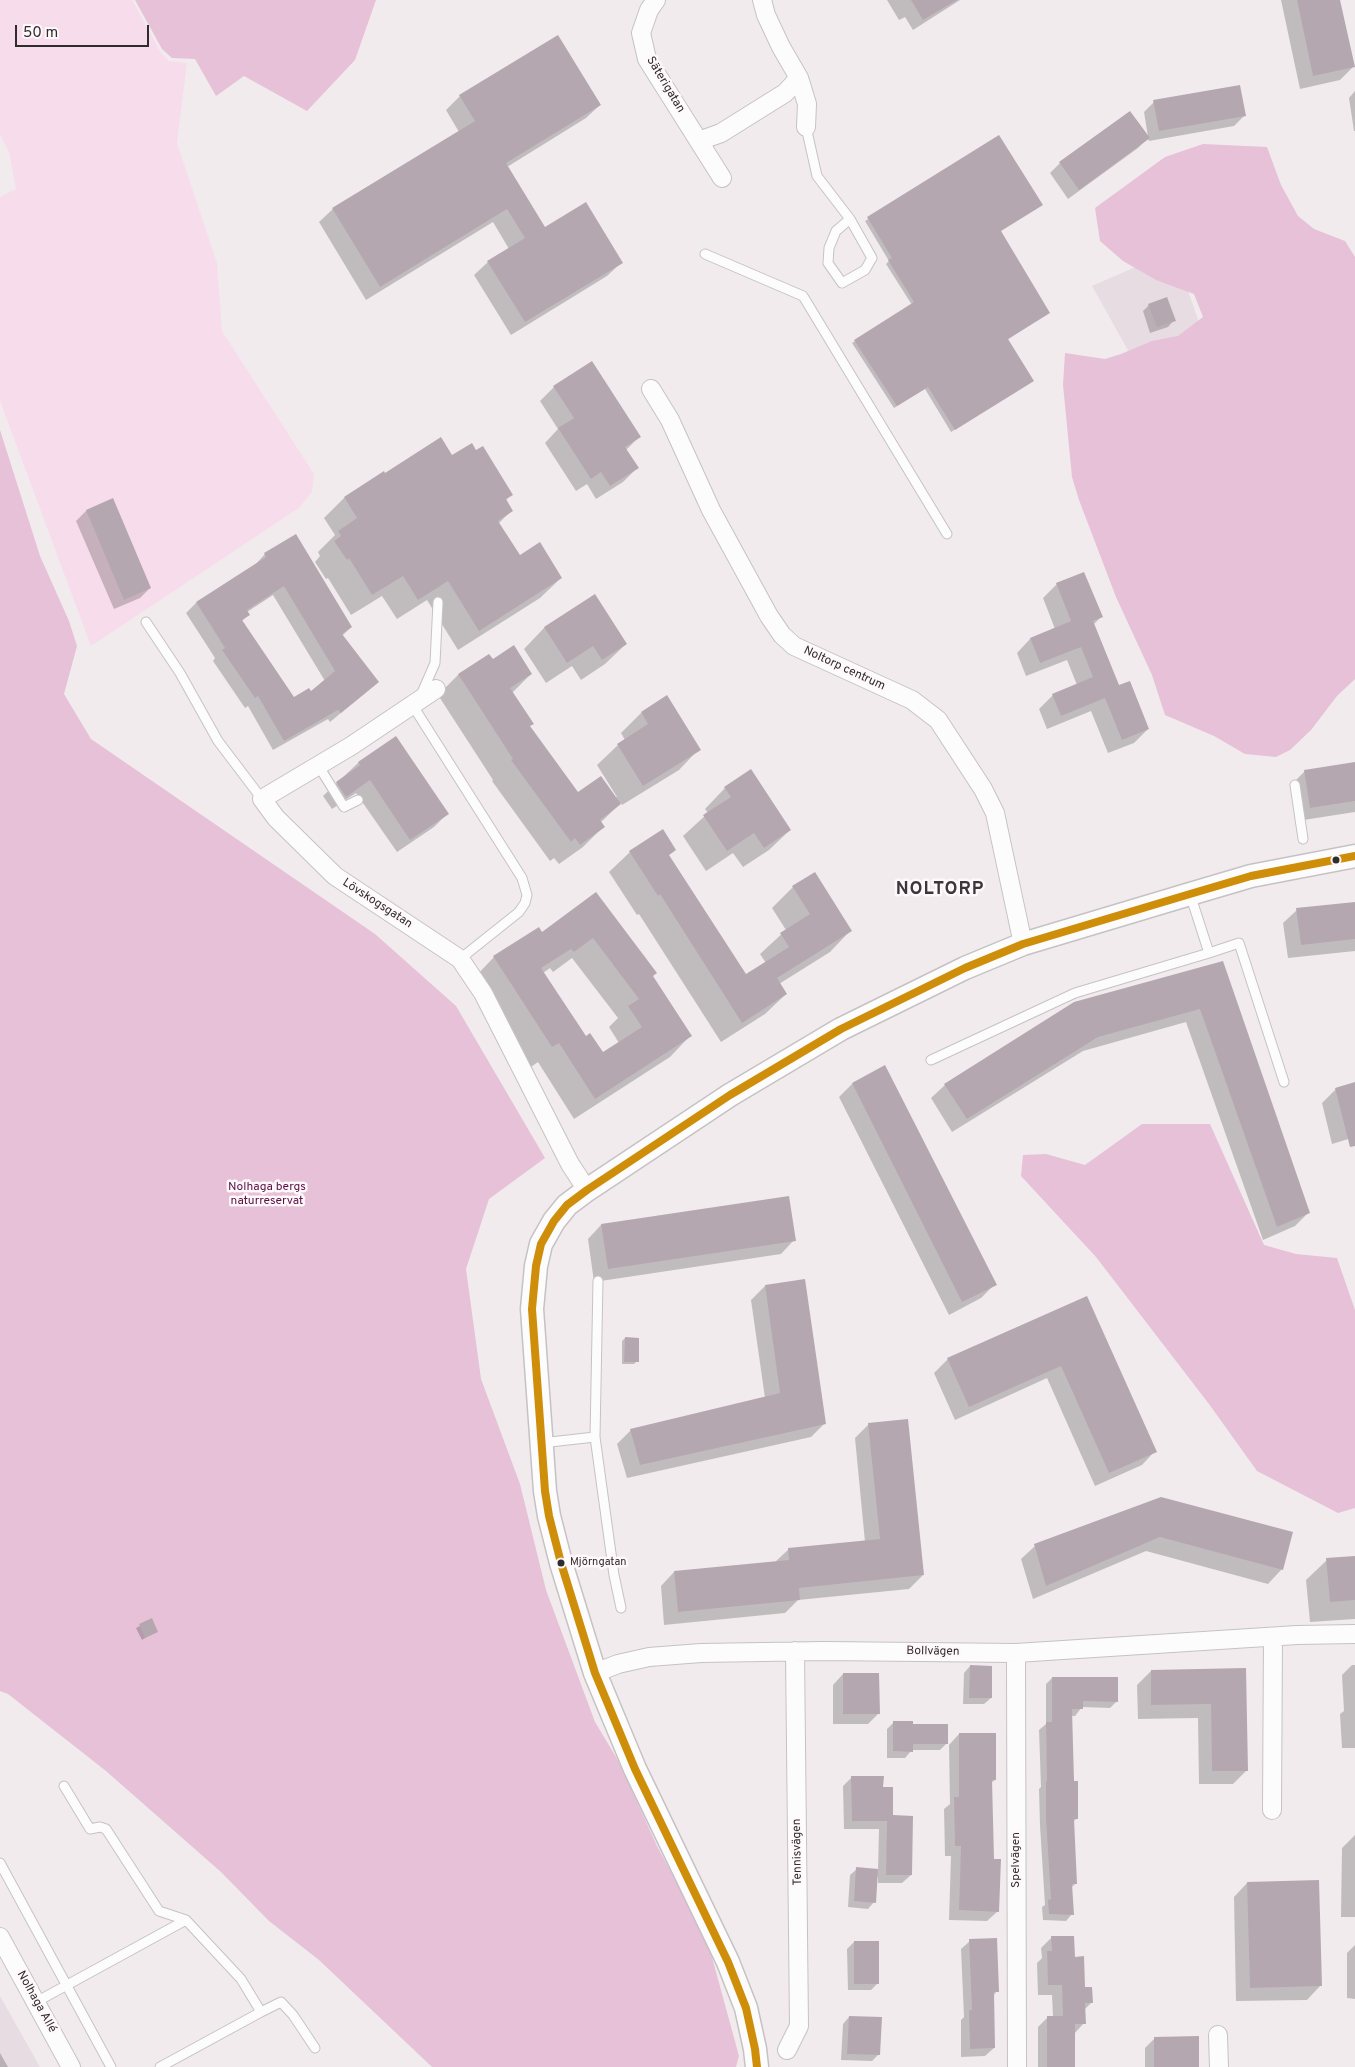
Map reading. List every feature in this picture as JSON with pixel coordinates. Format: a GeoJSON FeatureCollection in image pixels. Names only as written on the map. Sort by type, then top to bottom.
{"type":"FeatureCollection","features":[{"type":"Feature","properties":{"kind":"street","name":"Säterigatan"},"geometry":{"type":"LineString","coordinates":[[656,0],[649,10],[641,33],[647,59],[722,178]]}},
{"type":"Feature","properties":{"kind":"street"},"geometry":{"type":"LineString","coordinates":[[762,0],[766,15],[781,47],[799,78],[807,104],[806,127]]}},
{"type":"Feature","properties":{"kind":"street"},"geometry":{"type":"LineString","coordinates":[[699,141],[721,133],[785,93],[799,78]]}},
{"type":"Feature","properties":{"kind":"street","name":"Noltorp centrum"},"geometry":{"type":"LineString","coordinates":[[651,389],[670,420],[711,510],[769,616],[782,635],[794,646],[912,700],[938,720],[983,789],[995,813],[1023,944]]}},
{"type":"Feature","properties":{"kind":"street"},"geometry":{"type":"LineString","coordinates":[[262,799],[318,766],[436,689]]}},
{"type":"Feature","properties":{"kind":"street","name":"Lövskogsgatan"},"geometry":{"type":"LineString","coordinates":[[262,799],[276,818],[335,876],[460,959],[483,993],[570,1164],[586,1190]]}},
{"type":"Feature","properties":{"kind":"street"},"geometry":{"type":"LineString","coordinates":[[757,2067],[746,2008],[728,1962],[635,1769],[595,1673],[566,1582],[549,1516],[541,1443],[532,1309],[536,1266],[541,1244],[567,1205],[586,1190],[730,1095],[841,1029],[965,968],[1023,944],[1251,876],[1355,856]]}},
{"type":"Feature","properties":{"kind":"street","name":"Bollvägen"},"geometry":{"type":"LineString","coordinates":[[595,1673],[618,1664],[648,1657],[701,1653],[795,1651],[1016,1653],[1273,1637],[1355,1634]]}},
{"type":"Feature","properties":{"kind":"street"},"geometry":{"type":"LineString","coordinates":[[1272,1810],[1273,1637]]}},
{"type":"Feature","properties":{"kind":"street","name":"Tennisvägen"},"geometry":{"type":"LineString","coordinates":[[787,2050],[799,2026],[795,1651]]}},
{"type":"Feature","properties":{"kind":"street","name":"Spelvägen"},"geometry":{"type":"LineString","coordinates":[[1016,1653],[1018,2067]]}},
{"type":"Feature","properties":{"kind":"street","name":"Nolhaga Allé"},"geometry":{"type":"LineString","coordinates":[[0,1937],[71,2067]]}},
{"type":"Feature","properties":{"kind":"street"},"geometry":{"type":"LineString","coordinates":[[1218,2035],[1219,2067]]}},
{"type":"Feature","properties":{"kind":"lane"},"geometry":{"type":"LineString","coordinates":[[806,127],[817,176],[850,219],[872,258],[865,270],[842,282],[828,263],[829,248],[836,231],[850,219]]}},
{"type":"Feature","properties":{"kind":"lane"},"geometry":{"type":"LineString","coordinates":[[706,254],[803,296],[947,534]]}},
{"type":"Feature","properties":{"kind":"lane"},"geometry":{"type":"LineString","coordinates":[[438,602],[435,663],[415,704],[522,878],[527,895],[525,903],[519,912],[460,959]]}},
{"type":"Feature","properties":{"kind":"lane"},"geometry":{"type":"LineString","coordinates":[[146,622],[180,673],[218,742],[262,799]]}},
{"type":"Feature","properties":{"kind":"lane"},"geometry":{"type":"LineString","coordinates":[[318,766],[344,807],[358,800]]}},
{"type":"Feature","properties":{"kind":"lane"},"geometry":{"type":"LineString","coordinates":[[1296,785],[1303,839]]}},
{"type":"Feature","properties":{"kind":"lane"},"geometry":{"type":"LineString","coordinates":[[1190,894],[1210,953]]}},
{"type":"Feature","properties":{"kind":"lane"},"geometry":{"type":"LineString","coordinates":[[932,1060],[1075,993],[1239,943],[1284,1082]]}},
{"type":"Feature","properties":{"kind":"lane"},"geometry":{"type":"LineString","coordinates":[[598,1281],[595,1437],[614,1575],[621,1608]]}},
{"type":"Feature","properties":{"kind":"lane"},"geometry":{"type":"LineString","coordinates":[[541,1443],[595,1437]]}},
{"type":"Feature","properties":{"kind":"lane"},"geometry":{"type":"LineString","coordinates":[[64,1786],[90,1829],[100,1827],[106,1829],[159,1911],[186,1920],[240,1979],[261,2012]]}},
{"type":"Feature","properties":{"kind":"lane"},"geometry":{"type":"LineString","coordinates":[[0,1863],[110,2067]]}},
{"type":"Feature","properties":{"kind":"lane"},"geometry":{"type":"LineString","coordinates":[[36,2002],[186,1920]]}},
{"type":"Feature","properties":{"kind":"lane"},"geometry":{"type":"LineString","coordinates":[[160,2067],[281,2002],[293,2015],[315,2048]]}},
{"type":"Feature","properties":{"kind":"shaded area"},"geometry":{"type":"Polygon","coordinates":[[[0,0],[132,0],[161,53],[169,61],[187,63],[177,143],[217,263],[222,331],[314,474],[312,492],[299,508],[91,646],[0,401],[0,197],[16,189],[9,152],[0,135],[0,0]]]}},
{"type":"Feature","properties":{"kind":"shaded area"},"geometry":{"type":"Polygon","coordinates":[[[1174,250],[1205,340],[1139,370],[1092,286],[1174,250]]]}},
{"type":"Feature","properties":{"kind":"shaded area"},"geometry":{"type":"Polygon","coordinates":[[[0,1996],[40,2067],[0,2067],[0,1996]]]}},
{"type":"Feature","properties":{"kind":"green space"},"geometry":{"type":"Polygon","coordinates":[[[135,0],[376,0],[355,60],[307,111],[244,76],[216,96],[195,59],[172,58],[162,49],[135,0]]]}},
{"type":"Feature","properties":{"kind":"green space"},"geometry":{"type":"Polygon","coordinates":[[[1203,144],[1267,147],[1281,185],[1298,216],[1314,229],[1345,241],[1355,257],[1355,679],[1337,696],[1311,730],[1290,750],[1276,757],[1245,754],[1214,736],[1165,715],[1152,675],[1116,597],[1072,477],[1063,385],[1065,353],[1105,359],[1152,341],[1178,336],[1203,317],[1194,294],[1156,280],[1123,261],[1100,241],[1095,208],[1165,157],[1203,144]]]}},
{"type":"Feature","properties":{"kind":"green space","name":"Nolhaga bergs naturreservat"},"geometry":{"type":"Polygon","coordinates":[[[0,430],[40,556],[69,621],[77,646],[64,694],[91,739],[375,934],[456,1006],[545,1158],[489,1199],[466,1269],[481,1379],[520,1484],[546,1590],[595,1722],[619,1762],[657,1846],[707,1939],[739,2056],[736,2067],[432,2067],[319,1960],[269,1921],[221,1872],[106,1771],[8,1694],[0,1691],[0,430]]]}},
{"type":"Feature","properties":{"kind":"green space"},"geometry":{"type":"Polygon","coordinates":[[[1142,1124],[1210,1124],[1264,1245],[1296,1254],[1337,1258],[1355,1310],[1355,1508],[1338,1513],[1257,1471],[1209,1404],[1096,1257],[1021,1176],[1023,1155],[1046,1154],[1085,1165],[1142,1124]]]}},
{"type":"Feature","properties":{"kind":"building"},"geometry":{"type":"Polygon","coordinates":[[[911,0],[957,0],[923,20],[911,0]]]}},
{"type":"Feature","properties":{"kind":"building"},"geometry":{"type":"Polygon","coordinates":[[[1297,0],[1340,0],[1355,67],[1313,76],[1297,0]]]}},
{"type":"Feature","properties":{"kind":"building"},"geometry":{"type":"Polygon","coordinates":[[[558,35],[601,105],[506,163],[545,227],[586,202],[623,263],[525,322],[487,261],[525,238],[507,209],[380,287],[332,208],[475,121],[459,95],[558,35]]]}},
{"type":"Feature","properties":{"kind":"building"},"geometry":{"type":"Polygon","coordinates":[[[1240,85],[1246,116],[1159,131],[1153,100],[1240,85]]]}},
{"type":"Feature","properties":{"kind":"building"},"geometry":{"type":"Polygon","coordinates":[[[1130,111],[1150,138],[1079,190],[1059,162],[1130,111]]]}},
{"type":"Feature","properties":{"kind":"building"},"geometry":{"type":"Polygon","coordinates":[[[999,135],[1043,205],[1001,231],[1050,313],[1008,339],[1034,381],[955,430],[928,387],[897,406],[854,340],[914,302],[888,260],[892,258],[867,217],[999,135]]]}},
{"type":"Feature","properties":{"kind":"building"},"geometry":{"type":"Polygon","coordinates":[[[1167,297],[1176,321],[1157,327],[1148,304],[1167,297]]]}},
{"type":"Feature","properties":{"kind":"building"},"geometry":{"type":"Polygon","coordinates":[[[592,361],[641,437],[625,447],[639,468],[610,486],[601,472],[591,479],[558,428],[574,418],[553,386],[592,361]]]}},
{"type":"Feature","properties":{"kind":"building"},"geometry":{"type":"Polygon","coordinates":[[[441,437],[452,455],[472,443],[476,450],[483,446],[513,495],[506,499],[513,511],[498,521],[520,555],[540,542],[562,578],[479,631],[448,581],[418,600],[403,576],[372,595],[349,558],[347,560],[334,541],[341,536],[338,531],[357,518],[344,497],[441,437]]]}},
{"type":"Feature","properties":{"kind":"building"},"geometry":{"type":"Polygon","coordinates":[[[113,498],[151,588],[124,600],[86,510],[113,498]]]}},
{"type":"Feature","properties":{"kind":"building"},"geometry":{"type":"Polygon","coordinates":[[[296,534],[352,627],[342,634],[379,682],[341,713],[338,710],[284,741],[258,696],[255,698],[222,650],[225,648],[196,602],[266,557],[264,553],[296,534]],[[284,586],[247,610],[250,615],[242,620],[294,697],[309,688],[311,691],[335,671],[284,586]]]}},
{"type":"Feature","properties":{"kind":"building"},"geometry":{"type":"Polygon","coordinates":[[[1084,572],[1103,617],[1093,621],[1119,685],[1130,681],[1149,729],[1122,740],[1105,698],[1061,716],[1052,694],[1093,677],[1081,647],[1040,663],[1030,638],[1071,621],[1056,583],[1084,572]]]}},
{"type":"Feature","properties":{"kind":"building"},"geometry":{"type":"Polygon","coordinates":[[[595,594],[627,644],[602,660],[593,646],[567,663],[544,627],[595,594]]]}},
{"type":"Feature","properties":{"kind":"building"},"geometry":{"type":"Polygon","coordinates":[[[514,645],[532,674],[510,688],[534,724],[530,726],[578,792],[601,776],[621,804],[600,820],[605,827],[580,845],[575,838],[571,842],[511,760],[513,759],[458,674],[489,654],[493,659],[514,645]]]}},
{"type":"Feature","properties":{"kind":"building"},"geometry":{"type":"Polygon","coordinates":[[[667,695],[701,750],[643,786],[617,744],[648,724],[641,712],[667,695]]]}},
{"type":"Feature","properties":{"kind":"building"},"geometry":{"type":"Polygon","coordinates":[[[396,736],[449,814],[410,840],[370,780],[346,797],[336,782],[360,765],[358,762],[396,736]]]}},
{"type":"Feature","properties":{"kind":"building"},"geometry":{"type":"Polygon","coordinates":[[[1355,762],[1355,801],[1310,808],[1304,770],[1355,762]]]}},
{"type":"Feature","properties":{"kind":"building"},"geometry":{"type":"Polygon","coordinates":[[[751,769],[791,830],[764,848],[754,833],[727,851],[703,815],[731,797],[724,787],[751,769]]]}},
{"type":"Feature","properties":{"kind":"building"},"geometry":{"type":"Polygon","coordinates":[[[663,829],[676,850],[669,855],[746,974],[789,947],[780,933],[810,914],[792,886],[815,872],[852,931],[777,978],[787,994],[742,1023],[660,894],[658,896],[629,851],[663,829]]]}},
{"type":"Feature","properties":{"kind":"building"},"geometry":{"type":"Polygon","coordinates":[[[596,892],[657,973],[653,976],[692,1036],[595,1099],[559,1043],[552,1047],[493,956],[539,927],[542,932],[596,892]],[[593,938],[574,952],[571,949],[541,968],[586,1036],[590,1033],[603,1052],[642,1027],[628,1006],[639,999],[593,938]]]}},
{"type":"Feature","properties":{"kind":"building"},"geometry":{"type":"Polygon","coordinates":[[[1355,902],[1355,939],[1301,945],[1296,908],[1355,902]]]}},
{"type":"Feature","properties":{"kind":"building"},"geometry":{"type":"Polygon","coordinates":[[[1223,961],[1310,1213],[1277,1227],[1200,1009],[1098,1037],[967,1119],[944,1084],[1074,1002],[1223,961]]]}},
{"type":"Feature","properties":{"kind":"building"},"geometry":{"type":"Polygon","coordinates":[[[885,1065],[997,1285],[962,1302],[852,1083],[885,1065]]]}},
{"type":"Feature","properties":{"kind":"building"},"geometry":{"type":"Polygon","coordinates":[[[1355,1082],[1355,1146],[1350,1147],[1335,1088],[1355,1082]]]}},
{"type":"Feature","properties":{"kind":"building"},"geometry":{"type":"Polygon","coordinates":[[[789,1196],[796,1241],[608,1269],[601,1224],[789,1196]]]}},
{"type":"Feature","properties":{"kind":"building"},"geometry":{"type":"Polygon","coordinates":[[[805,1279],[826,1424],[640,1465],[630,1429],[780,1393],[765,1285],[805,1279]]]}},
{"type":"Feature","properties":{"kind":"building"},"geometry":{"type":"Polygon","coordinates":[[[1087,1296],[1157,1452],[1109,1473],[1061,1366],[969,1407],[947,1358],[1087,1296]]]}},
{"type":"Feature","properties":{"kind":"building"},"geometry":{"type":"Polygon","coordinates":[[[625,1337],[639,1338],[639,1362],[624,1362],[625,1337]]]}},
{"type":"Feature","properties":{"kind":"building"},"geometry":{"type":"Polygon","coordinates":[[[908,1419],[924,1575],[799,1588],[800,1600],[678,1612],[674,1571],[789,1560],[788,1548],[880,1539],[868,1423],[908,1419]]]}},
{"type":"Feature","properties":{"kind":"building"},"geometry":{"type":"Polygon","coordinates":[[[1161,1497],[1293,1532],[1283,1570],[1160,1537],[1046,1586],[1034,1544],[1161,1497]]]}},
{"type":"Feature","properties":{"kind":"building"},"geometry":{"type":"Polygon","coordinates":[[[1355,1556],[1355,1600],[1330,1602],[1326,1558],[1355,1556]]]}},
{"type":"Feature","properties":{"kind":"building"},"geometry":{"type":"Polygon","coordinates":[[[152,1618],[158,1632],[145,1638],[139,1624],[152,1618]]]}},
{"type":"Feature","properties":{"kind":"building"},"geometry":{"type":"Polygon","coordinates":[[[970,1665],[992,1666],[992,1698],[969,1698],[970,1665]]]}},
{"type":"Feature","properties":{"kind":"building"},"geometry":{"type":"Polygon","coordinates":[[[1246,1668],[1248,1771],[1212,1771],[1211,1704],[1151,1705],[1151,1670],[1246,1668]]]}},
{"type":"Feature","properties":{"kind":"building"},"geometry":{"type":"Polygon","coordinates":[[[843,1673],[879,1673],[880,1714],[843,1714],[843,1673]]]}},
{"type":"Feature","properties":{"kind":"building"},"geometry":{"type":"Polygon","coordinates":[[[1052,1677],[1118,1677],[1118,1702],[1083,1701],[1083,1709],[1072,1709],[1074,1781],[1078,1781],[1078,1819],[1074,1819],[1077,1884],[1072,1884],[1074,1915],[1049,1914],[1048,1900],[1051,1899],[1046,1819],[1046,1722],[1052,1722],[1052,1677]]]}},
{"type":"Feature","properties":{"kind":"building"},"geometry":{"type":"Polygon","coordinates":[[[893,1721],[913,1721],[913,1724],[948,1724],[948,1744],[913,1744],[913,1752],[893,1751],[893,1721]]]}},
{"type":"Feature","properties":{"kind":"building"},"geometry":{"type":"Polygon","coordinates":[[[959,1733],[996,1733],[996,1780],[992,1780],[994,1859],[1001,1859],[999,1912],[959,1910],[961,1846],[955,1846],[954,1797],[959,1797],[959,1733]]]}},
{"type":"Feature","properties":{"kind":"building"},"geometry":{"type":"Polygon","coordinates":[[[851,1776],[884,1776],[883,1787],[893,1787],[893,1815],[913,1816],[912,1875],[886,1875],[887,1821],[852,1821],[851,1776]]]}},
{"type":"Feature","properties":{"kind":"building"},"geometry":{"type":"Polygon","coordinates":[[[856,1867],[878,1869],[876,1903],[854,1901],[856,1867]]]}},
{"type":"Feature","properties":{"kind":"building"},"geometry":{"type":"Polygon","coordinates":[[[1319,1880],[1322,1986],[1250,1988],[1247,1882],[1319,1880]]]}},
{"type":"Feature","properties":{"kind":"building"},"geometry":{"type":"Polygon","coordinates":[[[1051,1936],[1074,1936],[1075,1957],[1084,1956],[1085,1987],[1092,1987],[1093,2003],[1085,2003],[1086,2024],[1075,2024],[1075,2067],[1047,2067],[1047,2016],[1063,2016],[1062,1985],[1048,1985],[1047,1951],[1052,1951],[1051,1936]]]}},
{"type":"Feature","properties":{"kind":"building"},"geometry":{"type":"Polygon","coordinates":[[[997,1938],[999,1992],[994,1992],[995,2048],[970,2049],[969,2010],[972,2010],[969,1939],[997,1938]]]}},
{"type":"Feature","properties":{"kind":"building"},"geometry":{"type":"Polygon","coordinates":[[[854,1941],[879,1941],[879,1984],[854,1984],[854,1941]]]}},
{"type":"Feature","properties":{"kind":"building"},"geometry":{"type":"Polygon","coordinates":[[[849,2016],[882,2017],[880,2055],[847,2054],[849,2016]]]}},
{"type":"Feature","properties":{"kind":"building"},"geometry":{"type":"Polygon","coordinates":[[[1199,2036],[1199,2067],[1154,2067],[1154,2037],[1199,2036]]]}},
{"type":"Feature","properties":{"kind":"transit line"},"geometry":{"type":"LineString","coordinates":[[757,2067],[746,2008],[728,1962],[635,1769],[595,1673],[561,1563],[549,1516],[545,1491],[532,1309],[536,1266],[541,1244],[554,1221],[567,1205],[730,1095],[841,1029],[965,968],[1023,944],[1251,876],[1355,856]]}},
{"type":"Feature","properties":{"kind":"place","name":"Mjörngatan"},"geometry":{"type":"Point","coordinates":[561,1563]}},
{"type":"Feature","properties":{"kind":"district","name":"NOLTORP"},"geometry":{"type":"Point","coordinates":[940,890]}}]}
